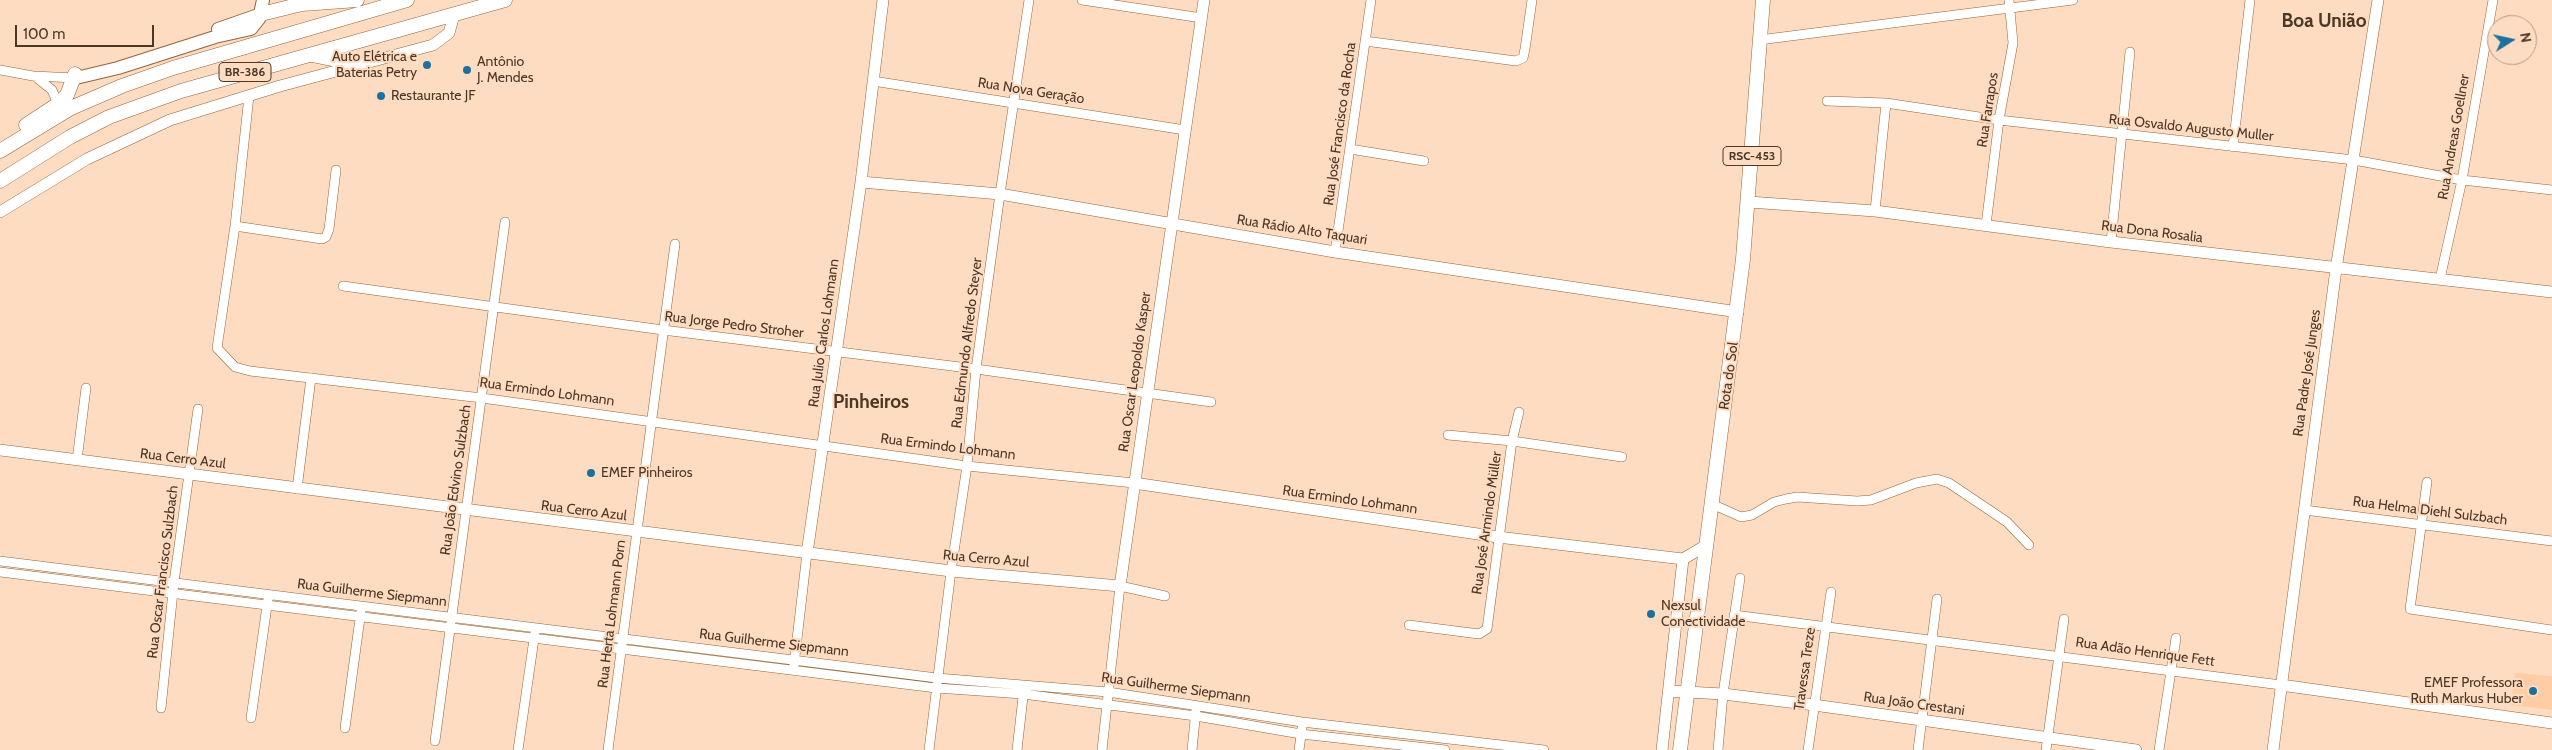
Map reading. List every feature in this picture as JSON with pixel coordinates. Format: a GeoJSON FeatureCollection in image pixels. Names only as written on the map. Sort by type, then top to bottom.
{"type":"FeatureCollection","features":[{"type":"Feature","properties":{"kind":"highway"},"geometry":{"type":"LineString","coordinates":[[261,14],[285,3],[357,0]]}},
{"type":"Feature","properties":{"kind":"highway","name":"BR-386"},"geometry":{"type":"LineString","coordinates":[[0,151],[71,108],[122,86],[173,68],[407,0]]}},
{"type":"Feature","properties":{"kind":"highway","name":"BR-386"},"geometry":{"type":"LineString","coordinates":[[0,181],[70,137],[109,117],[181,90],[505,0]]}},
{"type":"Feature","properties":{"kind":"highway","name":"Rota do Sol"},"geometry":{"type":"LineString","coordinates":[[1680,750],[1738,312],[1749,202],[1762,0]]}},
{"type":"Feature","properties":{"kind":"highway"},"geometry":{"type":"LineString","coordinates":[[309,54],[360,65]]}},
{"type":"Feature","properties":{"kind":"highway"},"geometry":{"type":"LineString","coordinates":[[0,142],[58,104],[67,95],[75,76]]}},
{"type":"Feature","properties":{"kind":"main road"},"geometry":{"type":"LineString","coordinates":[[75,76],[261,14],[263,0]]}},
{"type":"Feature","properties":{"kind":"street","name":"Rua Julio Carlos Lohmann"},"geometry":{"type":"LineString","coordinates":[[794,670],[807,553],[861,182],[882,0]]}},
{"type":"Feature","properties":{"kind":"street","name":"Rua Edmundo Alfredo Steyer"},"geometry":{"type":"LineString","coordinates":[[929,750],[951,571],[967,466],[976,369],[1029,0]]}},
{"type":"Feature","properties":{"kind":"street"},"geometry":{"type":"LineString","coordinates":[[1082,0],[1202,18]]}},
{"type":"Feature","properties":{"kind":"street","name":"Rua Oscar Leopoldo Kasper"},"geometry":{"type":"LineString","coordinates":[[1102,750],[1120,586],[1146,393],[1204,0]]}},
{"type":"Feature","properties":{"kind":"street","name":"Rua José Francisco da Rocha"},"geometry":{"type":"LineString","coordinates":[[1335,252],[1371,0]]}},
{"type":"Feature","properties":{"kind":"street"},"geometry":{"type":"LineString","coordinates":[[1366,41],[1516,62],[1522,58],[1525,49],[1532,0]]}},
{"type":"Feature","properties":{"kind":"street"},"geometry":{"type":"LineString","coordinates":[[1760,40],[2010,4],[2073,0]]}},
{"type":"Feature","properties":{"kind":"street"},"geometry":{"type":"LineString","coordinates":[[2233,146],[2250,0]]}},
{"type":"Feature","properties":{"kind":"street","name":"Rua Padre José Junges"},"geometry":{"type":"LineString","coordinates":[[2273,750],[2336,268],[2378,0]]}},
{"type":"Feature","properties":{"kind":"street","name":"Rua Andreas Goellner"},"geometry":{"type":"LineString","coordinates":[[2440,279],[2462,180],[2493,0]]}},
{"type":"Feature","properties":{"kind":"street","name":"Rua Farrapos"},"geometry":{"type":"LineString","coordinates":[[1986,225],[1999,120],[2013,43],[2010,4]]}},
{"type":"Feature","properties":{"kind":"street"},"geometry":{"type":"LineString","coordinates":[[0,212],[87,159],[170,120],[249,96],[404,54],[442,40],[453,25],[454,15]]}},
{"type":"Feature","properties":{"kind":"street"},"geometry":{"type":"LineString","coordinates":[[2111,242],[2130,52]]}},
{"type":"Feature","properties":{"kind":"street"},"geometry":{"type":"LineString","coordinates":[[0,70],[75,76]]}},
{"type":"Feature","properties":{"kind":"street"},"geometry":{"type":"LineString","coordinates":[[20,72],[33,76],[75,76]]}},
{"type":"Feature","properties":{"kind":"street"},"geometry":{"type":"LineString","coordinates":[[33,76],[52,90],[58,104]]}},
{"type":"Feature","properties":{"kind":"street","name":"Rua Nova Geração"},"geometry":{"type":"LineString","coordinates":[[873,81],[1185,130]]}},
{"type":"Feature","properties":{"kind":"street"},"geometry":{"type":"LineString","coordinates":[[249,96],[235,226],[322,239],[326,237],[336,170]]}},
{"type":"Feature","properties":{"kind":"street","name":"Rua Osvaldo Augusto Muller"},"geometry":{"type":"LineString","coordinates":[[1827,101],[1886,103],[1999,120],[2354,160],[2462,180],[2552,190]]}},
{"type":"Feature","properties":{"kind":"street"},"geometry":{"type":"LineString","coordinates":[[1875,211],[1886,103]]}},
{"type":"Feature","properties":{"kind":"street"},"geometry":{"type":"LineString","coordinates":[[1350,149],[1424,161]]}},
{"type":"Feature","properties":{"kind":"street","name":"Rua Rádio Alto Taquari"},"geometry":{"type":"LineString","coordinates":[[861,182],[1000,194],[1335,252],[1738,312]]}},
{"type":"Feature","properties":{"kind":"street","name":"Rua Dona Rosalia"},"geometry":{"type":"LineString","coordinates":[[1749,202],[1875,211],[2111,242],[2552,292]]}},
{"type":"Feature","properties":{"kind":"street","name":"Rua João Edvino Sulzbach"},"geometry":{"type":"LineString","coordinates":[[435,741],[504,222]]}},
{"type":"Feature","properties":{"kind":"street","name":"Rua Ermindo Lohmann"},"geometry":{"type":"LineString","coordinates":[[235,226],[217,348],[235,367],[250,371],[482,398],[967,466],[1134,483],[1498,537],[1683,559]]}},
{"type":"Feature","properties":{"kind":"street","name":"Rua Herta Lohmann Porn"},"geometry":{"type":"LineString","coordinates":[[608,750],[624,638],[635,533],[675,244]]}},
{"type":"Feature","properties":{"kind":"street","name":"Rua Jorge Pedro Stroher"},"geometry":{"type":"LineString","coordinates":[[343,286],[493,305],[662,330],[976,369],[1211,402]]}},
{"type":"Feature","properties":{"kind":"street"},"geometry":{"type":"LineString","coordinates":[[297,489],[311,378]]}},
{"type":"Feature","properties":{"kind":"street"},"geometry":{"type":"LineString","coordinates":[[77,460],[86,388]]}},
{"type":"Feature","properties":{"kind":"street","name":"Rua Oscar Francisco Sulzbach"},"geometry":{"type":"LineString","coordinates":[[161,708],[174,582],[198,409]]}},
{"type":"Feature","properties":{"kind":"street","name":"Rua José Armindo Müller"},"geometry":{"type":"LineString","coordinates":[[1409,625],[1479,634],[1487,630],[1512,441],[1519,412]]}},
{"type":"Feature","properties":{"kind":"street"},"geometry":{"type":"LineString","coordinates":[[1448,435],[1512,441],[1622,457]]}},
{"type":"Feature","properties":{"kind":"street","name":"Rua Cerro Azul"},"geometry":{"type":"LineString","coordinates":[[0,450],[635,533],[951,571],[1120,586],[1165,596]]}},
{"type":"Feature","properties":{"kind":"street"},"geometry":{"type":"LineString","coordinates":[[1712,504],[1741,517],[1752,515],[1774,502],[1786,499],[1797,497],[1857,501],[1871,500],[1916,483],[1937,479],[1950,483],[2007,522],[2029,545]]}},
{"type":"Feature","properties":{"kind":"street"},"geometry":{"type":"LineString","coordinates":[[2427,482],[2410,609],[2552,630]]}},
{"type":"Feature","properties":{"kind":"street","name":"Rua Helma Diehl Sulzbach"},"geometry":{"type":"LineString","coordinates":[[2304,510],[2552,541]]}},
{"type":"Feature","properties":{"kind":"street"},"geometry":{"type":"LineString","coordinates":[[1662,750],[1683,559],[1706,546]]}},
{"type":"Feature","properties":{"kind":"street","name":"Rua Guilherme Siepmann"},"geometry":{"type":"LineString","coordinates":[[0,561],[269,594],[361,611]]}},
{"type":"Feature","properties":{"kind":"street","name":"Rua Guilherme Siepmann"},"geometry":{"type":"LineString","coordinates":[[0,572],[268,605],[361,611],[451,622],[534,637],[936,688],[1108,692],[1197,704],[1302,722],[1392,732],[1480,746],[1544,750]]}},
{"type":"Feature","properties":{"kind":"street"},"geometry":{"type":"LineString","coordinates":[[1718,750],[1723,694],[1740,578]]}},
{"type":"Feature","properties":{"kind":"street","name":"Travessa Treze"},"geometry":{"type":"LineString","coordinates":[[1808,750],[1824,627],[1831,592]]}},
{"type":"Feature","properties":{"kind":"street"},"geometry":{"type":"LineString","coordinates":[[251,718],[269,594]]}},
{"type":"Feature","properties":{"kind":"street"},"geometry":{"type":"LineString","coordinates":[[1918,750],[1937,599]]}},
{"type":"Feature","properties":{"kind":"street"},"geometry":{"type":"LineString","coordinates":[[345,728],[361,611]]}},
{"type":"Feature","properties":{"kind":"street","name":"Rua Adão Henrique Fett"},"geometry":{"type":"LineString","coordinates":[[1734,615],[2281,685],[2552,723]]}},
{"type":"Feature","properties":{"kind":"street"},"geometry":{"type":"LineString","coordinates":[[2046,750],[2064,619]]}},
{"type":"Feature","properties":{"kind":"street","name":"Rua Guilherme Siepmann"},"geometry":{"type":"LineString","coordinates":[[451,622],[535,627],[1024,689],[1107,704],[1196,716],[1246,726],[1390,747],[1445,750]]}},
{"type":"Feature","properties":{"kind":"street"},"geometry":{"type":"LineString","coordinates":[[518,750],[535,627]]}},
{"type":"Feature","properties":{"kind":"street"},"geometry":{"type":"LineString","coordinates":[[2159,750],[2176,638]]}},
{"type":"Feature","properties":{"kind":"street"},"geometry":{"type":"LineString","coordinates":[[1017,750],[1024,689]]}},
{"type":"Feature","properties":{"kind":"street","name":"Rua João Crestani"},"geometry":{"type":"LineString","coordinates":[[1669,691],[1723,694],[1814,705],[2136,750]]}},
{"type":"Feature","properties":{"kind":"street"},"geometry":{"type":"LineString","coordinates":[[1192,750],[1197,704]]}},
{"type":"Feature","properties":{"kind":"street"},"geometry":{"type":"LineString","coordinates":[[1246,726],[1248,712]]}},
{"type":"Feature","properties":{"kind":"street"},"geometry":{"type":"LineString","coordinates":[[1299,750],[1302,722]]}},
{"type":"Feature","properties":{"kind":"street"},"geometry":{"type":"LineString","coordinates":[[1390,747],[1392,732]]}},
{"type":"Feature","properties":{"kind":"shaded area","name":"EMEF Professora Ruth Markus Huber"},"geometry":{"type":"Polygon","coordinates":[[[2515,673],[2552,676],[2552,710],[2511,705],[2515,673]]]}},
{"type":"Feature","properties":{"kind":"place","name":"Auto Elétrica e Baterias Petry"},"geometry":{"type":"Point","coordinates":[427,65]}},
{"type":"Feature","properties":{"kind":"place","name":"Antônio J. Mendes"},"geometry":{"type":"Point","coordinates":[467,70]}},
{"type":"Feature","properties":{"kind":"place","name":"Restaurante JF"},"geometry":{"type":"Point","coordinates":[381,96]}},
{"type":"Feature","properties":{"kind":"place","name":"EMEF Pinheiros"},"geometry":{"type":"Point","coordinates":[591,473]}},
{"type":"Feature","properties":{"kind":"place","name":"Nexsul Conectividade"},"geometry":{"type":"Point","coordinates":[1651,614]}},
{"type":"Feature","properties":{"kind":"place","name":"EMEF Professora Ruth Markus Huber"},"geometry":{"type":"Point","coordinates":[2533,691]}},
{"type":"Feature","properties":{"kind":"district","name":"Boa União"},"geometry":{"type":"Point","coordinates":[2324,21]}},
{"type":"Feature","properties":{"kind":"district","name":"Pinheiros"},"geometry":{"type":"Point","coordinates":[871,402]}}]}
